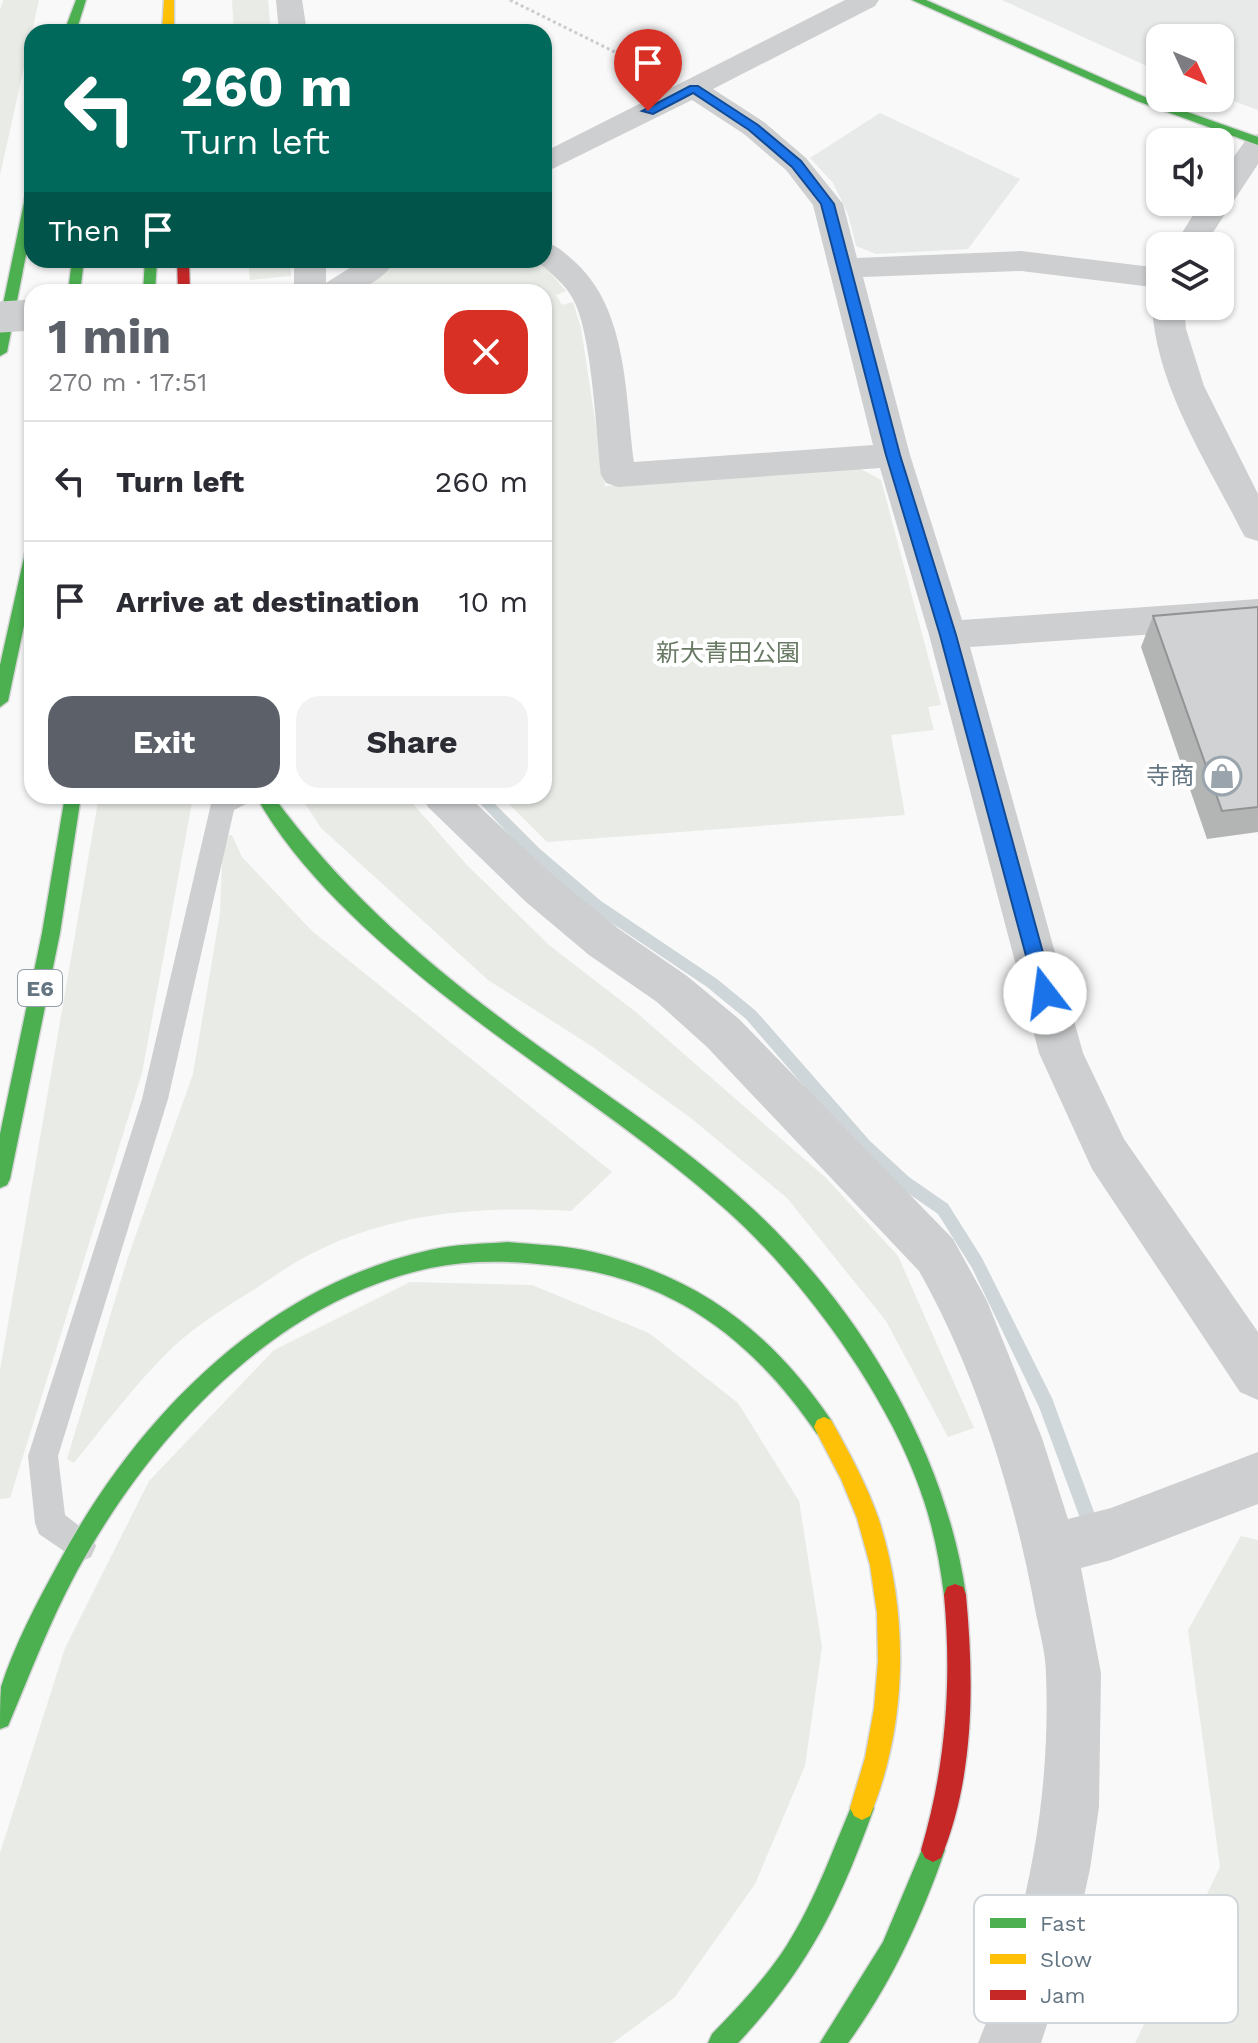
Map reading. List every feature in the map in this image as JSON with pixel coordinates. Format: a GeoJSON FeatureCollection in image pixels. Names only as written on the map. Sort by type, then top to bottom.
{"type":"FeatureCollection","features":[{"type":"Feature","properties":{"kind":"main road"},"geometry":{"type":"LineString","coordinates":[[73,24],[81,0]]}},
{"type":"Feature","properties":{"kind":"main road"},"geometry":{"type":"LineString","coordinates":[[169,0],[169,24]]}},
{"type":"Feature","properties":{"kind":"main road"},"geometry":{"type":"LineString","coordinates":[[917,0],[1141,99],[1258,142]]}},
{"type":"Feature","properties":{"kind":"main road"},"geometry":{"type":"LineString","coordinates":[[0,352],[24,233]]}},
{"type":"Feature","properties":{"kind":"main road"},"geometry":{"type":"LineString","coordinates":[[0,701],[24,590]]}},
{"type":"Feature","properties":{"kind":"main road","name":"E6"},"geometry":{"type":"LineString","coordinates":[[0,1179],[51,933],[72,804]]}},
{"type":"Feature","properties":{"kind":"main road"},"geometry":{"type":"LineString","coordinates":[[269,804],[283,828],[327,883],[391,943],[464,1002],[621,1116],[731,1202],[784,1256],[829,1309],[880,1383],[918,1452],[941,1519],[954,1590],[961,1675],[954,1765],[931,1864],[898,1941],[833,2043]]}},
{"type":"Feature","properties":{"kind":"main road"},"geometry":{"type":"LineString","coordinates":[[0,1718],[53,1594],[101,1509],[142,1450],[187,1400],[240,1349],[287,1317],[341,1285],[403,1262],[453,1252],[510,1248],[631,1269],[685,1293],[735,1325],[780,1365],[816,1412],[841,1454],[869,1515],[883,1579],[889,1648],[885,1716],[870,1786],[846,1855],[816,1917],[777,1980],[721,2043]]}},
{"type":"Feature","properties":{"kind":"street"},"geometry":{"type":"LineString","coordinates":[[289,0],[292,24]]}},
{"type":"Feature","properties":{"kind":"street"},"geometry":{"type":"LineString","coordinates":[[552,160],[866,0]]}},
{"type":"Feature","properties":{"kind":"street"},"geometry":{"type":"LineString","coordinates":[[694,89],[754,128],[796,164],[828,204],[893,455],[948,635],[1061,1053],[1108,1154],[1258,1375]]}},
{"type":"Feature","properties":{"kind":"street"},"geometry":{"type":"LineString","coordinates":[[1234,177],[1258,142]]}},
{"type":"Feature","properties":{"kind":"street"},"geometry":{"type":"LineString","coordinates":[[552,258],[575,279],[591,302],[601,340],[618,475],[893,455]]}},
{"type":"Feature","properties":{"kind":"street"},"geometry":{"type":"LineString","coordinates":[[846,268],[1021,261],[1146,276]]}},
{"type":"Feature","properties":{"kind":"street"},"geometry":{"type":"LineString","coordinates":[[347,284],[371,268]]}},
{"type":"Feature","properties":{"kind":"street"},"geometry":{"type":"LineString","coordinates":[[0,317],[24,316]]}},
{"type":"Feature","properties":{"kind":"street"},"geometry":{"type":"LineString","coordinates":[[1168,320],[1168,331],[1183,375],[1258,528]]}},
{"type":"Feature","properties":{"kind":"street"},"geometry":{"type":"LineString","coordinates":[[948,635],[1258,613]]}},
{"type":"Feature","properties":{"kind":"street"},"geometry":{"type":"LineString","coordinates":[[451,804],[552,899],[604,942],[672,989],[723,1033],[936,1255],[963,1301],[1016,1438],[1051,1550],[1074,1673],[1075,1741],[1070,1807],[1055,1895]]}},
{"type":"Feature","properties":{"kind":"street"},"geometry":{"type":"LineString","coordinates":[[1051,1550],[1111,1534],[1258,1478]]}},
{"type":"Feature","properties":{"kind":"street"},"geometry":{"type":"LineString","coordinates":[[1009,2043],[1019,2023]]}},
{"type":"Feature","properties":{"kind":"lane"},"geometry":{"type":"LineString","coordinates":[[80,1546],[50,1523],[43,1456],[155,1099],[223,804]]}},
{"type":"Feature","properties":{"kind":"path"},"geometry":{"type":"LineString","coordinates":[[510,0],[677,84],[694,89]]}},
{"type":"Feature","properties":{"kind":"shaded area"},"geometry":{"type":"Polygon","coordinates":[[[1002,0],[1258,0],[1258,110],[1234,101],[1234,24],[1146,24],[1146,66],[1002,0]]]}},
{"type":"Feature","properties":{"kind":"shaded area"},"geometry":{"type":"Polygon","coordinates":[[[880,113],[1020,179],[968,249],[876,254],[856,246],[848,214],[833,183],[810,158],[880,113]]]}},
{"type":"Feature","properties":{"kind":"green space"},"geometry":{"type":"Polygon","coordinates":[[[3,0],[39,0],[34,24],[24,24],[24,67],[0,175],[0,10],[3,0]]]}},
{"type":"Feature","properties":{"kind":"green space"},"geometry":{"type":"Polygon","coordinates":[[[232,0],[268,0],[270,24],[234,24],[232,0]]]}},
{"type":"Feature","properties":{"kind":"green space"},"geometry":{"type":"Polygon","coordinates":[[[249,268],[290,268],[291,276],[250,280],[249,268]]]}},
{"type":"Feature","properties":{"kind":"green space","name":"新大青田公園"},"geometry":{"type":"Polygon","coordinates":[[[387,268],[546,268],[566,291],[556,295],[562,305],[573,302],[581,328],[605,486],[859,468],[881,480],[941,705],[928,707],[934,730],[891,735],[905,815],[547,842],[509,804],[552,804],[552,284],[363,284],[387,268]]]}},
{"type":"Feature","properties":{"kind":"green space"},"geometry":{"type":"Polygon","coordinates":[[[98,804],[192,804],[142,1073],[10,1498],[0,1499],[0,1370],[98,804]]]}},
{"type":"Feature","properties":{"kind":"green space"},"geometry":{"type":"Polygon","coordinates":[[[305,804],[413,804],[467,865],[549,945],[637,1013],[826,1178],[898,1256],[974,1428],[948,1437],[886,1321],[787,1198],[692,1119],[590,1045],[488,980],[321,828],[305,804]]]}},
{"type":"Feature","properties":{"kind":"green space"},"geometry":{"type":"Polygon","coordinates":[[[232,835],[242,857],[312,931],[612,1172],[571,1211],[473,1211],[408,1220],[345,1239],[308,1256],[214,1315],[173,1347],[74,1463],[67,1459],[127,1260],[193,1074],[220,913],[223,836],[232,835]]]}},
{"type":"Feature","properties":{"kind":"green space"},"geometry":{"type":"Polygon","coordinates":[[[410,1282],[532,1285],[649,1333],[738,1403],[799,1501],[822,1647],[805,1766],[755,1884],[675,1997],[613,2043],[0,2043],[0,1853],[65,1648],[149,1481],[274,1350],[410,1282]]]}},
{"type":"Feature","properties":{"kind":"green space"},"geometry":{"type":"Polygon","coordinates":[[[1241,1536],[1258,1540],[1258,2043],[1135,2043],[1145,2023],[1238,2023],[1238,1895],[1206,1895],[1220,1867],[1188,1630],[1241,1536]]]}},
{"type":"Feature","properties":{"kind":"building","name":"寺商"},"geometry":{"type":"Polygon","coordinates":[[[1258,607],[1258,807],[1222,811],[1153,616],[1258,607]]]}},
{"type":"Feature","properties":{"kind":"waterway"},"geometry":{"type":"LineString","coordinates":[[487,804],[535,853],[596,905],[712,983],[751,1015],[865,1146],[904,1182],[943,1209],[977,1263],[1046,1404],[1086,1512]]}},
{"type":"Feature","properties":{"kind":"traffic: fast"},"geometry":{"type":"LineString","coordinates":[[73,24],[81,0]]}},
{"type":"Feature","properties":{"kind":"traffic: fast"},"geometry":{"type":"LineString","coordinates":[[917,0],[1141,99],[1258,141]]}},
{"type":"Feature","properties":{"kind":"traffic: fast"},"geometry":{"type":"LineString","coordinates":[[0,352],[24,233]]}},
{"type":"Feature","properties":{"kind":"traffic: fast"},"geometry":{"type":"LineString","coordinates":[[75,284],[77,268]]}},
{"type":"Feature","properties":{"kind":"traffic: fast"},"geometry":{"type":"LineString","coordinates":[[150,268],[150,284]]}},
{"type":"Feature","properties":{"kind":"traffic: fast"},"geometry":{"type":"LineString","coordinates":[[0,701],[24,590]]}},
{"type":"Feature","properties":{"kind":"traffic: fast"},"geometry":{"type":"LineString","coordinates":[[0,1179],[51,933],[72,804]]}},
{"type":"Feature","properties":{"kind":"traffic: fast"},"geometry":{"type":"LineString","coordinates":[[270,804],[339,890],[381,932],[472,1008],[715,1188],[763,1231],[794,1266],[864,1361],[912,1444],[944,1531],[955,1595]]}},
{"type":"Feature","properties":{"kind":"traffic: fast"},"geometry":{"type":"LineString","coordinates":[[0,1718],[37,1628],[82,1542],[125,1476],[175,1415],[231,1361],[292,1316],[359,1281],[431,1259],[508,1251],[590,1260],[627,1270],[662,1283],[725,1319],[779,1367],[824,1427]]}},
{"type":"Feature","properties":{"kind":"traffic: fast"},"geometry":{"type":"LineString","coordinates":[[721,2043],[760,2001],[795,1955],[818,1915],[862,1808]]}},
{"type":"Feature","properties":{"kind":"traffic: fast"},"geometry":{"type":"LineString","coordinates":[[833,2043],[891,1951],[914,1902],[933,1850]]}},
{"type":"Feature","properties":{"kind":"traffic: slow"},"geometry":{"type":"LineString","coordinates":[[168,24],[169,0]]}},
{"type":"Feature","properties":{"kind":"traffic: slow"},"geometry":{"type":"LineString","coordinates":[[824,1427],[849,1472],[867,1518],[880,1565],[888,1613],[889,1661],[885,1709],[862,1808]]}},
{"type":"Feature","properties":{"kind":"traffic: jam"},"geometry":{"type":"LineString","coordinates":[[183,268],[184,284]]}},
{"type":"Feature","properties":{"kind":"traffic: jam"},"geometry":{"type":"LineString","coordinates":[[933,1850],[949,1788],[958,1724],[959,1659],[955,1595]]}},
{"type":"Feature","properties":{"kind":"place","name":"寺商"},"geometry":{"type":"Point","coordinates":[1222,776]}},
{"type":"Feature","properties":{"kind":"route"},"geometry":{"type":"LineString","coordinates":[[648,111],[694,89],[754,128],[796,164],[828,204],[893,455],[948,635],[1045,993]]}}]}
